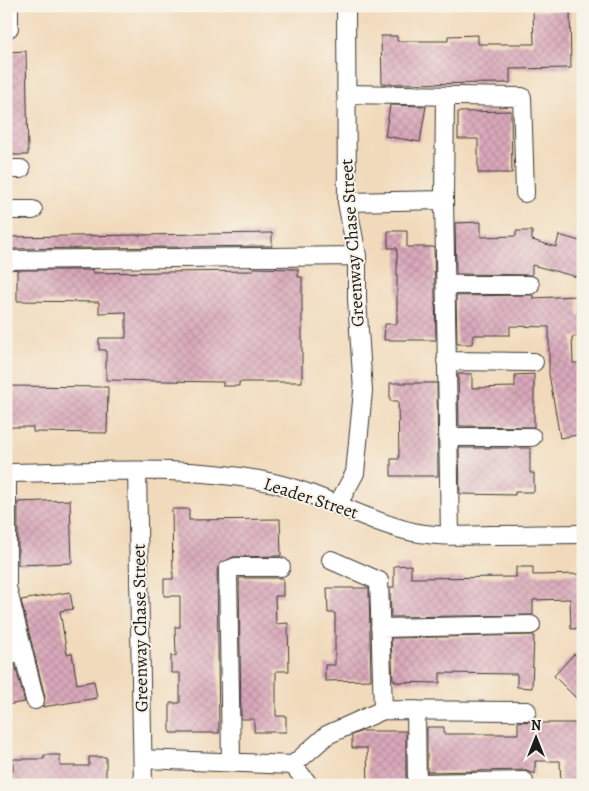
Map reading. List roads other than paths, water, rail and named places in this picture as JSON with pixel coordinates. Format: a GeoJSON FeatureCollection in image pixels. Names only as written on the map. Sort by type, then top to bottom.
{"type":"FeatureCollection","features":[{"type":"Feature","properties":{"kind":"street"},"geometry":{"type":"LineString","coordinates":[[6,28],[9,28],[9,6]]}},
{"type":"Feature","properties":{"kind":"street","name":"Greenway Chase Street"},"geometry":{"type":"LineString","coordinates":[[338,504],[355,473],[363,391],[358,324],[357,256],[347,202],[346,6]]}},
{"type":"Feature","properties":{"kind":"street"},"geometry":{"type":"LineString","coordinates":[[346,94],[522,98],[525,193]]}},
{"type":"Feature","properties":{"kind":"street"},"geometry":{"type":"LineString","coordinates":[[445,96],[444,200],[450,536]]}},
{"type":"Feature","properties":{"kind":"street"},"geometry":{"type":"LineString","coordinates":[[347,202],[444,200]]}},
{"type":"Feature","properties":{"kind":"street"},"geometry":{"type":"LineString","coordinates":[[6,210],[34,210]]}},
{"type":"Feature","properties":{"kind":"street"},"geometry":{"type":"LineString","coordinates":[[6,260],[357,256]]}},
{"type":"Feature","properties":{"kind":"street"},"geometry":{"type":"LineString","coordinates":[[446,285],[530,285]]}},
{"type":"Feature","properties":{"kind":"street"},"geometry":{"type":"LineString","coordinates":[[446,361],[534,362]]}},
{"type":"Feature","properties":{"kind":"street"},"geometry":{"type":"LineString","coordinates":[[449,437],[532,437]]}},
{"type":"Feature","properties":{"kind":"street","name":"Greenway Chase Street"},"geometry":{"type":"LineString","coordinates":[[137,471],[143,785]]}},
{"type":"Feature","properties":{"kind":"street","name":"Leader Street"},"geometry":{"type":"LineString","coordinates":[[7,473],[137,471],[212,473],[266,482],[338,504],[369,518],[413,532],[450,536],[583,534]]}},
{"type":"Feature","properties":{"kind":"street"},"geometry":{"type":"LineString","coordinates":[[7,473],[7,587],[15,654],[35,700]]}},
{"type":"Feature","properties":{"kind":"street"},"geometry":{"type":"LineString","coordinates":[[331,560],[379,581],[383,710]]}},
{"type":"Feature","properties":{"kind":"street"},"geometry":{"type":"LineString","coordinates":[[231,762],[228,570],[236,567],[281,567]]}},
{"type":"Feature","properties":{"kind":"street"},"geometry":{"type":"LineString","coordinates":[[380,628],[531,625]]}},
{"type":"Feature","properties":{"kind":"street"},"geometry":{"type":"LineString","coordinates":[[143,759],[293,765],[328,735],[383,710],[527,711]]}},
{"type":"Feature","properties":{"kind":"street"},"geometry":{"type":"LineString","coordinates":[[416,710],[417,784],[524,781]]}},
{"type":"Feature","properties":{"kind":"street"},"geometry":{"type":"LineString","coordinates":[[293,765],[309,785]]}}]}
